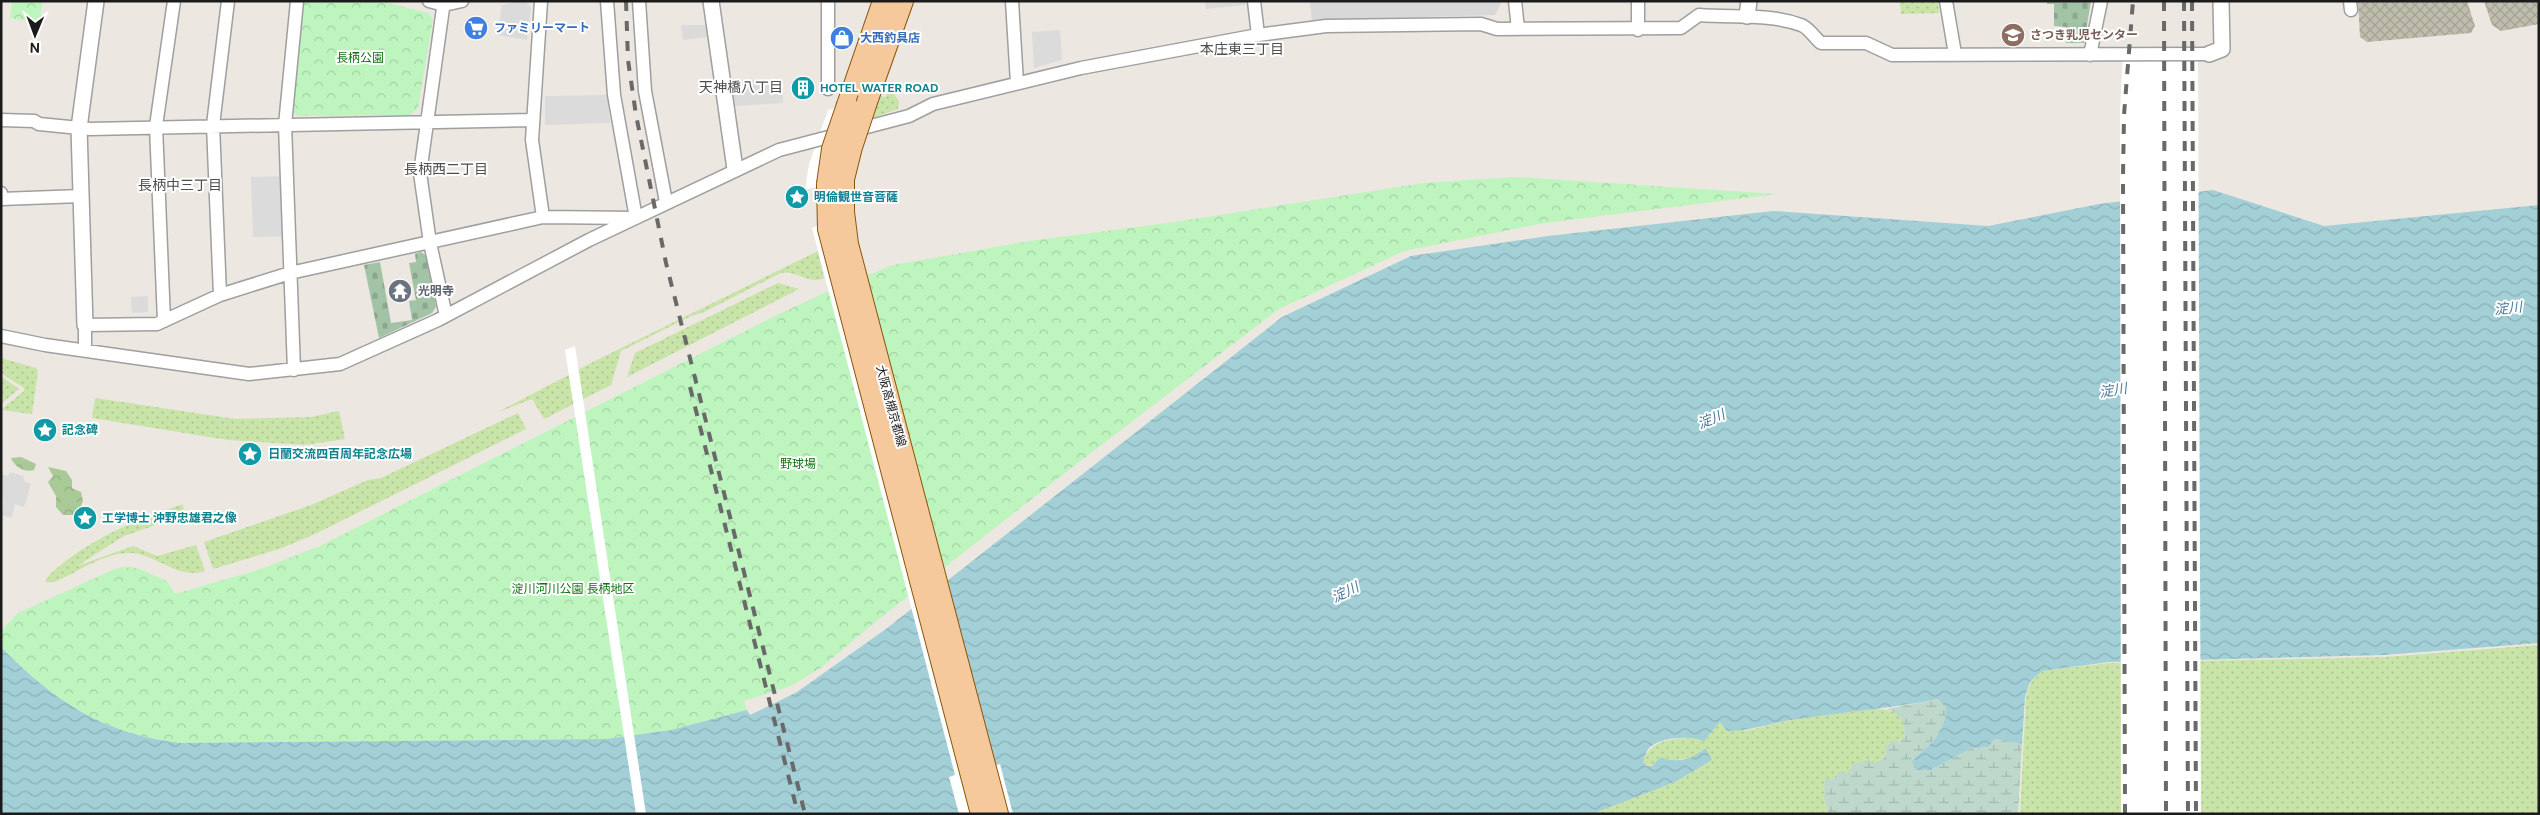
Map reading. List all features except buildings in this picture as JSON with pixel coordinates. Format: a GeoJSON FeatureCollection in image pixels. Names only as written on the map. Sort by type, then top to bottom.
{"type":"FeatureCollection","features":[{"type":"Feature","properties":{"kind":"main road","name":"大阪高槻京都線"},"geometry":{"type":"LineString","coordinates":[[883,1],[832,149],[836,182],[836,218],[981,814]]}},
{"type":"Feature","properties":{"kind":"main road","name":"大阪高槻京都線"},"geometry":{"type":"LineString","coordinates":[[836,182],[852,147],[904,1]]}},
{"type":"Feature","properties":{"kind":"main road","name":"大阪高槻京都線"},"geometry":{"type":"LineString","coordinates":[[836,218],[848,244],[998,814]]}},
{"type":"Feature","properties":{"kind":"street"},"geometry":{"type":"LineString","coordinates":[[85,349],[79,128],[96,1]]}},
{"type":"Feature","properties":{"kind":"street"},"geometry":{"type":"LineString","coordinates":[[164,321],[156,126],[174,1]]}},
{"type":"Feature","properties":{"kind":"street"},"geometry":{"type":"LineString","coordinates":[[220,295],[213,125],[228,1]]}},
{"type":"Feature","properties":{"kind":"street"},"geometry":{"type":"LineString","coordinates":[[294,370],[285,125],[296,1]]}},
{"type":"Feature","properties":{"kind":"street"},"geometry":{"type":"LineString","coordinates":[[429,1],[444,3],[462,1]]}},
{"type":"Feature","properties":{"kind":"street"},"geometry":{"type":"LineString","coordinates":[[541,1],[532,140],[543,217]]}},
{"type":"Feature","properties":{"kind":"street"},"geometry":{"type":"LineString","coordinates":[[607,1],[614,95],[636,218]]}},
{"type":"Feature","properties":{"kind":"street"},"geometry":{"type":"LineString","coordinates":[[639,1],[645,91],[666,202]]}},
{"type":"Feature","properties":{"kind":"street"},"geometry":{"type":"LineString","coordinates":[[711,1],[735,169]]}},
{"type":"Feature","properties":{"kind":"street"},"geometry":{"type":"LineString","coordinates":[[828,1],[828,89]]}},
{"type":"Feature","properties":{"kind":"street"},"geometry":{"type":"LineString","coordinates":[[1012,1],[1017,83]]}},
{"type":"Feature","properties":{"kind":"street"},"geometry":{"type":"LineString","coordinates":[[1254,1],[1258,35]]}},
{"type":"Feature","properties":{"kind":"street"},"geometry":{"type":"LineString","coordinates":[[1515,1],[1518,29]]}},
{"type":"Feature","properties":{"kind":"street"},"geometry":{"type":"LineString","coordinates":[[1638,1],[1638,30]]}},
{"type":"Feature","properties":{"kind":"street"},"geometry":{"type":"LineString","coordinates":[[1946,1],[1954,54]]}},
{"type":"Feature","properties":{"kind":"street"},"geometry":{"type":"LineString","coordinates":[[2090,55],[2101,1]]}},
{"type":"Feature","properties":{"kind":"street"},"geometry":{"type":"LineString","coordinates":[[1,336],[45,345],[85,349],[249,374],[340,364],[446,316],[589,240],[735,169],[779,150],[908,116],[933,104],[1017,83],[1081,68],[1258,35],[1326,26],[1481,24],[1497,29],[1638,30],[1681,28],[1699,15],[1732,18],[1748,8],[1803,25],[1821,43],[1866,44],[1892,55],[1914,57],[1954,54],[2090,55],[2215,52],[2221,1]]}},
{"type":"Feature","properties":{"kind":"street"},"geometry":{"type":"LineString","coordinates":[[444,3],[420,173],[430,243],[446,316]]}},
{"type":"Feature","properties":{"kind":"street"},"geometry":{"type":"LineString","coordinates":[[1,120],[79,128],[532,120]]}},
{"type":"Feature","properties":{"kind":"street"},"geometry":{"type":"LineString","coordinates":[[1,193],[2,199],[81,196]]}},
{"type":"Feature","properties":{"kind":"street"},"geometry":{"type":"LineString","coordinates":[[85,325],[157,324],[220,295],[290,273],[543,217],[636,218]]}},
{"type":"Feature","properties":{"kind":"shaded area"},"geometry":{"type":"Polygon","coordinates":[[[525,1],[531,7],[527,40],[497,35],[502,5],[525,1]]]}},
{"type":"Feature","properties":{"kind":"shaded area"},"geometry":{"type":"Polygon","coordinates":[[[1205,1],[1245,1],[1245,5],[1206,9],[1205,1]]]}},
{"type":"Feature","properties":{"kind":"shaded area"},"geometry":{"type":"Polygon","coordinates":[[[1310,1],[1502,1],[1495,15],[1312,20],[1310,1]]]}},
{"type":"Feature","properties":{"kind":"shaded area"},"geometry":{"type":"Polygon","coordinates":[[[2358,1],[2467,1],[2475,26],[2471,33],[2367,42],[2360,37],[2358,1]]]}},
{"type":"Feature","properties":{"kind":"shaded area"},"geometry":{"type":"Polygon","coordinates":[[[2484,1],[2539,1],[2539,24],[2501,31],[2492,25],[2484,1]]]}},
{"type":"Feature","properties":{"kind":"shaded area"},"geometry":{"type":"Polygon","coordinates":[[[681,25],[707,25],[709,37],[683,40],[681,25]]]}},
{"type":"Feature","properties":{"kind":"shaded area"},"geometry":{"type":"Polygon","coordinates":[[[1060,30],[1062,60],[1034,68],[1032,32],[1060,30]]]}},
{"type":"Feature","properties":{"kind":"shaded area"},"geometry":{"type":"Polygon","coordinates":[[[730,80],[782,80],[783,103],[735,106],[730,80]]]}},
{"type":"Feature","properties":{"kind":"shaded area"},"geometry":{"type":"Polygon","coordinates":[[[607,95],[610,123],[545,125],[545,96],[607,95]]]}},
{"type":"Feature","properties":{"kind":"shaded area"},"geometry":{"type":"Polygon","coordinates":[[[282,176],[284,236],[253,237],[251,177],[282,176]]]}},
{"type":"Feature","properties":{"kind":"shaded area"},"geometry":{"type":"Polygon","coordinates":[[[148,296],[148,312],[132,313],[131,297],[148,296]]]}},
{"type":"Feature","properties":{"kind":"shaded area"},"geometry":{"type":"Polygon","coordinates":[[[10,472],[23,476],[25,482],[31,484],[24,507],[15,504],[12,518],[1,515],[4,500],[1,499],[1,474],[8,476],[10,472]]]}},
{"type":"Feature","properties":{"kind":"green space"},"geometry":{"type":"Polygon","coordinates":[[[12,1],[42,1],[40,23],[10,18],[12,1]]]}},
{"type":"Feature","properties":{"kind":"green space","name":"長柄公園"},"geometry":{"type":"Polygon","coordinates":[[[302,1],[380,1],[428,13],[433,19],[418,108],[410,115],[297,116],[292,110],[302,1]]]}},
{"type":"Feature","properties":{"kind":"green space"},"geometry":{"type":"Polygon","coordinates":[[[1900,1],[1938,1],[1939,13],[1901,14],[1900,1]]]}},
{"type":"Feature","properties":{"kind":"green space"},"geometry":{"type":"Polygon","coordinates":[[[2047,1],[2091,1],[2084,43],[2066,43],[2066,27],[2054,26],[2054,4],[2047,4],[2047,1]]]}},
{"type":"Feature","properties":{"kind":"green space"},"geometry":{"type":"Polygon","coordinates":[[[888,90],[899,101],[898,109],[872,118],[879,96],[886,97],[888,90]]]}},
{"type":"Feature","properties":{"kind":"green space"},"geometry":{"type":"Polygon","coordinates":[[[1515,177],[1777,194],[1545,223],[1404,251],[1279,309],[1061,476],[874,623],[822,667],[791,686],[744,701],[747,710],[671,730],[606,739],[180,743],[152,739],[127,732],[82,712],[40,684],[1,647],[1,631],[18,613],[115,569],[124,567],[137,568],[167,581],[175,594],[261,569],[322,545],[777,315],[831,290],[893,265],[1029,241],[1175,222],[1424,183],[1515,177]]]}},
{"type":"Feature","properties":{"kind":"green space"},"geometry":{"type":"Polygon","coordinates":[[[818,251],[824,278],[813,280],[781,273],[621,351],[611,385],[544,419],[532,399],[496,413],[595,361],[818,251]]]}},
{"type":"Feature","properties":{"kind":"green space"},"geometry":{"type":"Polygon","coordinates":[[[421,252],[428,257],[436,307],[432,313],[379,338],[364,265],[380,262],[391,323],[412,320],[409,301],[416,300],[409,263],[416,262],[415,254],[421,252]]]}},
{"type":"Feature","properties":{"kind":"green space"},"geometry":{"type":"Polygon","coordinates":[[[778,283],[799,289],[627,377],[635,353],[778,283]]]}},
{"type":"Feature","properties":{"kind":"green space"},"geometry":{"type":"Polygon","coordinates":[[[1,358],[36,368],[38,371],[32,414],[1,410],[24,391],[24,388],[1,373],[1,358]]]}},
{"type":"Feature","properties":{"kind":"green space"},"geometry":{"type":"Polygon","coordinates":[[[1,376],[19,389],[1,404],[1,376]]]}},
{"type":"Feature","properties":{"kind":"green space"},"geometry":{"type":"Polygon","coordinates":[[[95,398],[236,419],[311,417],[339,411],[345,439],[305,445],[228,440],[92,418],[95,398]]]}},
{"type":"Feature","properties":{"kind":"green space"},"geometry":{"type":"Polygon","coordinates":[[[518,413],[526,429],[315,534],[282,548],[213,569],[204,542],[311,505],[368,480],[381,478],[518,413]]]}},
{"type":"Feature","properties":{"kind":"green space"},"geometry":{"type":"Polygon","coordinates":[[[21,457],[36,464],[34,470],[27,471],[20,468],[11,458],[21,457]]]}},
{"type":"Feature","properties":{"kind":"green space"},"geometry":{"type":"Polygon","coordinates":[[[48,467],[66,471],[72,480],[72,488],[81,492],[83,501],[77,515],[63,515],[56,507],[56,496],[48,482],[53,476],[48,467]]]}},
{"type":"Feature","properties":{"kind":"green space"},"geometry":{"type":"Polygon","coordinates":[[[183,504],[184,515],[124,536],[77,566],[133,546],[157,556],[196,545],[205,571],[195,573],[176,570],[140,554],[131,553],[101,559],[55,582],[45,582],[67,560],[108,534],[183,504]]]}},
{"type":"Feature","properties":{"kind":"green space"},"geometry":{"type":"Polygon","coordinates":[[[2539,645],[2539,814],[2020,814],[2026,697],[2031,682],[2042,671],[2109,663],[2385,657],[2539,645]]]}},
{"type":"Feature","properties":{"kind":"green space"},"geometry":{"type":"Polygon","coordinates":[[[1938,699],[1946,708],[1943,724],[1930,744],[1912,761],[1931,770],[1970,749],[1988,747],[1995,739],[2022,744],[2018,814],[1829,814],[1824,799],[1825,778],[1832,780],[1839,772],[1846,773],[1852,768],[1851,764],[1869,760],[1874,763],[1883,759],[1886,753],[1885,747],[1896,739],[1899,744],[1904,736],[1903,722],[1899,716],[1887,709],[1938,699]]]}},
{"type":"Feature","properties":{"kind":"green space"},"geometry":{"type":"Polygon","coordinates":[[[1872,709],[1892,711],[1897,714],[1903,722],[1904,736],[1899,744],[1886,753],[1883,759],[1874,763],[1851,764],[1852,768],[1824,799],[1829,814],[1592,814],[1675,782],[1712,760],[1704,749],[1697,756],[1647,766],[1643,762],[1647,753],[1660,743],[1678,738],[1707,738],[1720,721],[1745,731],[1796,719],[1872,709]]]}},
{"type":"Feature","properties":{"kind":"water","name":"淀川"},"geometry":{"type":"Polygon","coordinates":[[[2213,190],[2324,226],[2539,205],[2539,643],[2384,655],[2109,662],[2042,671],[2030,682],[2025,697],[2022,744],[1995,739],[1988,747],[1970,749],[1931,770],[1916,770],[1912,761],[1930,744],[1943,724],[1946,708],[1938,699],[1789,720],[1736,731],[1727,731],[1720,722],[1704,741],[1692,738],[1676,738],[1655,744],[1648,750],[1643,762],[1647,766],[1652,766],[1661,757],[1672,760],[1684,759],[1700,753],[1704,749],[1706,749],[1712,760],[1675,782],[1592,814],[1,814],[1,647],[40,684],[82,712],[127,732],[152,739],[180,743],[606,739],[671,730],[747,710],[750,715],[797,692],[886,629],[1282,317],[1411,256],[1548,236],[1773,211],[1988,226],[2099,204],[2213,190]]]}},
{"type":"Feature","properties":{"kind":"pier"},"geometry":{"type":"Polygon","coordinates":[[[2123,52],[2198,53],[2201,814],[2121,814],[2120,111],[2123,52]]]}},
{"type":"Feature","properties":{"kind":"pier"},"geometry":{"type":"Polygon","coordinates":[[[878,97],[852,177],[805,190],[809,164],[828,110],[878,97]]]}},
{"type":"Feature","properties":{"kind":"pier"},"geometry":{"type":"Polygon","coordinates":[[[851,212],[993,766],[1000,764],[1013,814],[959,814],[949,777],[955,775],[812,228],[851,212]]]}},
{"type":"Feature","properties":{"kind":"pier"},"geometry":{"type":"Polygon","coordinates":[[[575,346],[646,814],[636,814],[565,350],[575,346]]]}},
{"type":"Feature","properties":{"kind":"railway"},"geometry":{"type":"LineString","coordinates":[[626,1],[628,60],[636,115],[666,263],[805,814]]}},
{"type":"Feature","properties":{"kind":"railway"},"geometry":{"type":"LineString","coordinates":[[2125,814],[2123,177],[2124,115],[2133,1]]}},
{"type":"Feature","properties":{"kind":"railway"},"geometry":{"type":"LineString","coordinates":[[2164,1],[2166,814]]}},
{"type":"Feature","properties":{"kind":"railway"},"geometry":{"type":"LineString","coordinates":[[2184,1],[2188,814]]}},
{"type":"Feature","properties":{"kind":"railway"},"geometry":{"type":"LineString","coordinates":[[2192,1],[2196,814]]}},
{"type":"Feature","properties":{"kind":"railway"},"geometry":{"type":"LineString","coordinates":[[690,387],[798,814]]}},
{"type":"Feature","properties":{"kind":"place","name":"ファミリーマート"},"geometry":{"type":"Point","coordinates":[476,28]}},
{"type":"Feature","properties":{"kind":"place","name":"さつき乳児センター"},"geometry":{"type":"Point","coordinates":[2013,35]}},
{"type":"Feature","properties":{"kind":"place","name":"大西釣具店"},"geometry":{"type":"Point","coordinates":[842,38]}},
{"type":"Feature","properties":{"kind":"place","name":"HOTEL WATER ROAD"},"geometry":{"type":"Point","coordinates":[803,88]}},
{"type":"Feature","properties":{"kind":"place","name":"明倫観世音菩薩"},"geometry":{"type":"Point","coordinates":[797,197]}},
{"type":"Feature","properties":{"kind":"place","name":"光明寺"},"geometry":{"type":"Point","coordinates":[400,291]}},
{"type":"Feature","properties":{"kind":"place","name":"記念碑"},"geometry":{"type":"Point","coordinates":[45,430]}},
{"type":"Feature","properties":{"kind":"place","name":"日蘭交流四百周年記念広場"},"geometry":{"type":"Point","coordinates":[250,454]}},
{"type":"Feature","properties":{"kind":"place","name":"工学博士 沖野忠雄君之像"},"geometry":{"type":"Point","coordinates":[85,518]}},
{"type":"Feature","properties":{"kind":"district","name":"本庄東三丁目"},"geometry":{"type":"Point","coordinates":[1242,49]}},
{"type":"Feature","properties":{"kind":"district","name":"天神橋八丁目"},"geometry":{"type":"Point","coordinates":[741,87]}},
{"type":"Feature","properties":{"kind":"district","name":"長柄西二丁目"},"geometry":{"type":"Point","coordinates":[446,169]}},
{"type":"Feature","properties":{"kind":"district","name":"長柄中三丁目"},"geometry":{"type":"Point","coordinates":[180,185]}},
{"type":"Feature","properties":{"kind":"park label","name":"野球場"},"geometry":{"type":"Point","coordinates":[798,464]}},
{"type":"Feature","properties":{"kind":"park label","name":"淀川河川公園 長柄地区"},"geometry":{"type":"Point","coordinates":[573,589]}}]}
